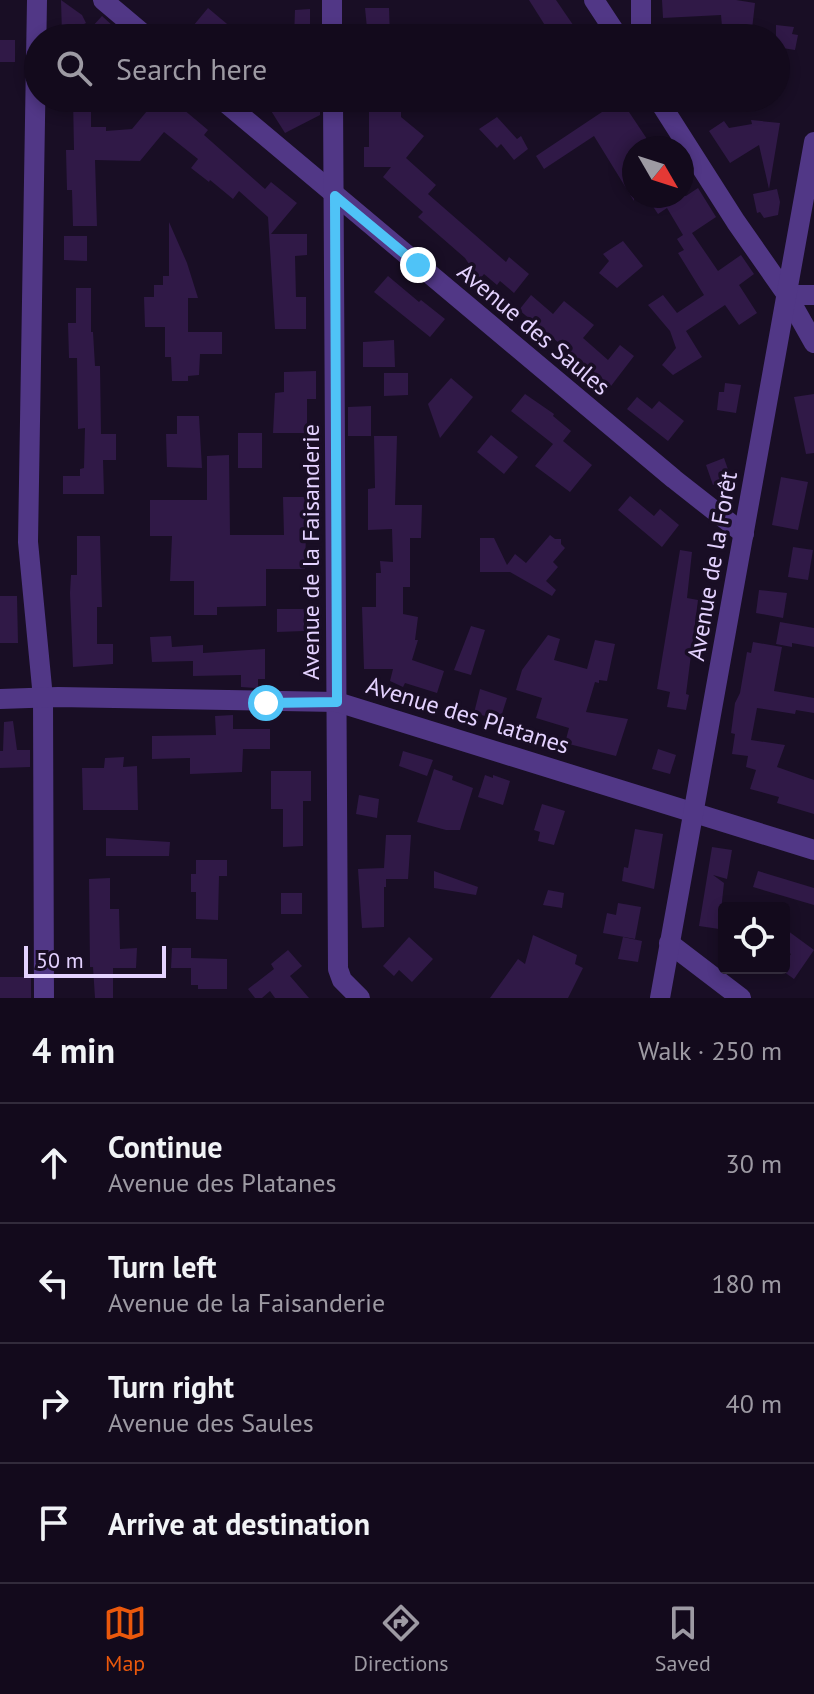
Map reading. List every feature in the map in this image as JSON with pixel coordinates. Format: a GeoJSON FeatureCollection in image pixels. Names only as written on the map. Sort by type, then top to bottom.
{"type":"FeatureCollection","features":[{"type":"Feature","properties":{"kind":"street"},"geometry":{"type":"LineString","coordinates":[[37,0],[37,24]]}},
{"type":"Feature","properties":{"kind":"street"},"geometry":{"type":"LineString","coordinates":[[103,0],[131,24]]}},
{"type":"Feature","properties":{"kind":"street"},"geometry":{"type":"LineString","coordinates":[[332,0],[332,24]]}},
{"type":"Feature","properties":{"kind":"street"},"geometry":{"type":"LineString","coordinates":[[594,0],[610,24]]}},
{"type":"Feature","properties":{"kind":"street"},"geometry":{"type":"LineString","coordinates":[[641,0],[641,24]]}},
{"type":"Feature","properties":{"kind":"street"},"geometry":{"type":"LineString","coordinates":[[35,112],[28,542],[43,698],[44,998]]}},
{"type":"Feature","properties":{"kind":"street","name":"Avenue des Saules"},"geometry":{"type":"LineString","coordinates":[[237,112],[694,496],[744,534]]}},
{"type":"Feature","properties":{"kind":"street","name":"Avenue de la Faisanderie"},"geometry":{"type":"LineString","coordinates":[[333,112],[338,969],[342,980],[360,998]]}},
{"type":"Feature","properties":{"kind":"street"},"geometry":{"type":"LineString","coordinates":[[666,112],[787,295],[814,343]]}},
{"type":"Feature","properties":{"kind":"street","name":"Avenue de la Forêt"},"geometry":{"type":"LineString","coordinates":[[660,998],[814,142]]}},
{"type":"Feature","properties":{"kind":"street"},"geometry":{"type":"LineString","coordinates":[[787,295],[814,295]]}},
{"type":"Feature","properties":{"kind":"street","name":"Avenue des Platanes"},"geometry":{"type":"LineString","coordinates":[[0,699],[337,702],[814,850]]}},
{"type":"Feature","properties":{"kind":"street"},"geometry":{"type":"LineString","coordinates":[[669,943],[741,998]]}},
{"type":"Feature","properties":{"kind":"building"},"geometry":{"type":"Polygon","coordinates":[[[61,0],[82,15],[86,23],[84,24],[62,24],[61,0]]]}},
{"type":"Feature","properties":{"kind":"building"},"geometry":{"type":"Polygon","coordinates":[[[529,0],[556,0],[572,24],[544,24],[529,0]]]}},
{"type":"Feature","properties":{"kind":"building"},"geometry":{"type":"Polygon","coordinates":[[[662,0],[755,3],[753,24],[722,24],[721,15],[663,18],[662,0]]]}},
{"type":"Feature","properties":{"kind":"building"},"geometry":{"type":"Polygon","coordinates":[[[208,8],[227,24],[195,24],[208,8]]]}},
{"type":"Feature","properties":{"kind":"building"},"geometry":{"type":"Polygon","coordinates":[[[365,8],[389,8],[390,24],[367,24],[365,8]]]}},
{"type":"Feature","properties":{"kind":"building"},"geometry":{"type":"Polygon","coordinates":[[[310,9],[310,24],[294,24],[295,10],[310,9]]]}},
{"type":"Feature","properties":{"kind":"building"},"geometry":{"type":"Polygon","coordinates":[[[102,16],[111,24],[95,24],[102,16]]]}},
{"type":"Feature","properties":{"kind":"building"},"geometry":{"type":"Polygon","coordinates":[[[790,27],[794,27],[792,34],[798,35],[795,50],[790,49],[790,27]]]}},
{"type":"Feature","properties":{"kind":"building"},"geometry":{"type":"Polygon","coordinates":[[[0,40],[15,40],[15,62],[0,62],[0,40]]]}},
{"type":"Feature","properties":{"kind":"building"},"geometry":{"type":"Polygon","coordinates":[[[73,112],[91,112],[91,127],[106,127],[106,131],[132,129],[146,112],[187,112],[208,130],[204,135],[265,189],[271,182],[297,203],[271,234],[307,234],[307,255],[295,256],[296,297],[306,297],[306,329],[275,329],[268,217],[239,191],[233,199],[191,168],[198,159],[164,132],[140,161],[95,160],[97,226],[73,226],[72,190],[67,190],[66,150],[74,150],[73,112]]]}},
{"type":"Feature","properties":{"kind":"building"},"geometry":{"type":"Polygon","coordinates":[[[272,112],[320,112],[320,115],[285,133],[272,112]]]}},
{"type":"Feature","properties":{"kind":"building"},"geometry":{"type":"Polygon","coordinates":[[[369,112],[401,112],[401,117],[424,136],[406,158],[436,185],[428,194],[506,262],[509,257],[529,274],[514,293],[500,281],[497,285],[484,274],[476,284],[463,272],[469,264],[465,258],[418,217],[423,212],[383,177],[391,167],[364,167],[364,147],[369,147],[369,112]]]}},
{"type":"Feature","properties":{"kind":"building"},"geometry":{"type":"Polygon","coordinates":[[[602,112],[629,112],[645,136],[622,136],[622,182],[594,136],[544,169],[536,156],[602,112]]]}},
{"type":"Feature","properties":{"kind":"building"},"geometry":{"type":"Polygon","coordinates":[[[497,117],[517,139],[521,136],[528,149],[514,160],[501,144],[497,148],[479,129],[497,117]]]}},
{"type":"Feature","properties":{"kind":"building"},"geometry":{"type":"Polygon","coordinates":[[[751,120],[780,123],[769,189],[759,145],[730,163],[709,131],[724,121],[729,128],[752,124],[751,120]]]}},
{"type":"Feature","properties":{"kind":"building"},"geometry":{"type":"Polygon","coordinates":[[[698,188],[716,217],[692,233],[718,271],[741,255],[754,274],[739,285],[757,313],[739,325],[725,305],[686,331],[702,357],[673,375],[662,365],[676,348],[670,331],[648,305],[663,295],[677,313],[704,295],[678,253],[684,250],[677,239],[683,235],[667,208],[694,208],[694,191],[698,188]]]}},
{"type":"Feature","properties":{"kind":"building"},"geometry":{"type":"Polygon","coordinates":[[[777,189],[780,202],[778,215],[764,218],[760,212],[757,213],[753,194],[777,189]]]}},
{"type":"Feature","properties":{"kind":"building"},"geometry":{"type":"Polygon","coordinates":[[[169,222],[198,298],[188,298],[188,332],[222,332],[222,354],[200,354],[199,375],[188,376],[188,381],[172,381],[171,357],[165,357],[165,327],[145,327],[144,297],[154,297],[154,285],[163,285],[163,276],[169,276],[169,222]]]}},
{"type":"Feature","properties":{"kind":"building"},"geometry":{"type":"Polygon","coordinates":[[[64,236],[87,236],[87,261],[64,260],[64,236]]]}},
{"type":"Feature","properties":{"kind":"building"},"geometry":{"type":"Polygon","coordinates":[[[623,241],[643,266],[617,288],[599,273],[609,261],[603,254],[623,241]]]}},
{"type":"Feature","properties":{"kind":"building"},"geometry":{"type":"Polygon","coordinates":[[[388,276],[445,319],[430,337],[374,292],[388,276]]]}},
{"type":"Feature","properties":{"kind":"building"},"geometry":{"type":"Polygon","coordinates":[[[76,288],[91,288],[91,332],[95,366],[100,366],[101,434],[116,434],[116,460],[103,460],[104,494],[63,494],[63,476],[80,476],[80,469],[84,468],[85,428],[78,429],[77,358],[69,358],[68,323],[76,323],[76,288]]]}},
{"type":"Feature","properties":{"kind":"building"},"geometry":{"type":"Polygon","coordinates":[[[531,295],[553,314],[564,301],[594,325],[583,338],[608,360],[620,345],[634,356],[611,386],[519,310],[531,295]]]}},
{"type":"Feature","properties":{"kind":"building"},"geometry":{"type":"Polygon","coordinates":[[[394,340],[395,367],[363,367],[363,342],[394,340]]]}},
{"type":"Feature","properties":{"kind":"building"},"geometry":{"type":"Polygon","coordinates":[[[316,371],[316,399],[307,399],[307,433],[273,433],[275,393],[284,392],[284,372],[316,371]]]}},
{"type":"Feature","properties":{"kind":"building"},"geometry":{"type":"Polygon","coordinates":[[[384,373],[408,373],[408,395],[384,396],[384,373]]]}},
{"type":"Feature","properties":{"kind":"building"},"geometry":{"type":"Polygon","coordinates":[[[451,378],[473,397],[440,438],[428,404],[451,378]]]}},
{"type":"Feature","properties":{"kind":"building"},"geometry":{"type":"Polygon","coordinates":[[[725,383],[741,385],[736,413],[717,410],[719,392],[724,392],[725,383]]]}},
{"type":"Feature","properties":{"kind":"building"},"geometry":{"type":"Polygon","coordinates":[[[525,394],[554,414],[571,431],[563,441],[592,465],[570,492],[535,466],[553,444],[511,411],[525,394]]]}},
{"type":"Feature","properties":{"kind":"building"},"geometry":{"type":"Polygon","coordinates":[[[814,394],[814,453],[806,454],[794,397],[814,394]]]}},
{"type":"Feature","properties":{"kind":"building"},"geometry":{"type":"Polygon","coordinates":[[[637,397],[652,409],[659,401],[684,421],[668,441],[627,409],[637,397]]]}},
{"type":"Feature","properties":{"kind":"building"},"geometry":{"type":"Polygon","coordinates":[[[371,406],[371,436],[348,436],[348,407],[371,406]]]}},
{"type":"Feature","properties":{"kind":"building"},"geometry":{"type":"Polygon","coordinates":[[[177,416],[199,416],[202,468],[167,467],[166,434],[177,434],[177,416]]]}},
{"type":"Feature","properties":{"kind":"building"},"geometry":{"type":"Polygon","coordinates":[[[238,433],[262,433],[262,468],[238,468],[238,433]]]}},
{"type":"Feature","properties":{"kind":"building"},"geometry":{"type":"Polygon","coordinates":[[[491,435],[518,457],[504,474],[477,452],[491,435]]]}},
{"type":"Feature","properties":{"kind":"building"},"geometry":{"type":"Polygon","coordinates":[[[374,436],[397,436],[395,505],[422,505],[421,538],[410,538],[410,587],[403,587],[403,614],[418,617],[415,640],[418,640],[412,660],[444,671],[437,693],[405,683],[403,687],[390,681],[393,669],[364,669],[362,607],[376,607],[376,573],[381,573],[380,561],[393,562],[392,529],[368,530],[368,489],[375,488],[374,436]]]}},
{"type":"Feature","properties":{"kind":"building"},"geometry":{"type":"Polygon","coordinates":[[[229,455],[230,535],[284,535],[283,497],[307,497],[305,569],[266,569],[266,606],[217,607],[217,615],[194,615],[194,581],[170,581],[172,536],[150,536],[150,500],[207,500],[207,456],[229,455]]]}},
{"type":"Feature","properties":{"kind":"building"},"geometry":{"type":"Polygon","coordinates":[[[724,458],[731,478],[713,485],[706,465],[724,458]]]}},
{"type":"Feature","properties":{"kind":"building"},"geometry":{"type":"Polygon","coordinates":[[[781,477],[808,482],[798,530],[772,525],[781,477]]]}},
{"type":"Feature","properties":{"kind":"building"},"geometry":{"type":"Polygon","coordinates":[[[630,496],[654,516],[660,509],[679,525],[662,547],[618,510],[630,496]]]}},
{"type":"Feature","properties":{"kind":"building"},"geometry":{"type":"Polygon","coordinates":[[[550,535],[561,539],[565,548],[553,562],[558,567],[546,581],[556,590],[552,596],[510,572],[480,572],[480,538],[494,538],[507,565],[515,554],[526,563],[550,535]]]}},
{"type":"Feature","properties":{"kind":"building"},"geometry":{"type":"Polygon","coordinates":[[[77,536],[100,536],[102,607],[97,607],[97,644],[113,644],[113,664],[73,667],[70,593],[71,575],[77,575],[77,536]]]}},
{"type":"Feature","properties":{"kind":"building"},"geometry":{"type":"Polygon","coordinates":[[[793,547],[813,550],[808,580],[788,577],[793,547]]]}},
{"type":"Feature","properties":{"kind":"building"},"geometry":{"type":"Polygon","coordinates":[[[680,550],[692,552],[687,598],[698,600],[686,710],[667,707],[670,692],[657,689],[680,550]]]}},
{"type":"Feature","properties":{"kind":"building"},"geometry":{"type":"Polygon","coordinates":[[[759,590],[787,593],[783,618],[756,613],[759,590]]]}},
{"type":"Feature","properties":{"kind":"building"},"geometry":{"type":"Polygon","coordinates":[[[0,596],[17,596],[18,643],[0,643],[0,596]]]}},
{"type":"Feature","properties":{"kind":"building"},"geometry":{"type":"Polygon","coordinates":[[[277,609],[304,609],[304,631],[277,632],[277,609]]]}},
{"type":"Feature","properties":{"kind":"building"},"geometry":{"type":"Polygon","coordinates":[[[780,622],[814,628],[814,647],[776,644],[780,622]]]}},
{"type":"Feature","properties":{"kind":"building"},"geometry":{"type":"Polygon","coordinates":[[[471,626],[485,630],[471,675],[454,670],[471,626]]]}},
{"type":"Feature","properties":{"kind":"building"},"geometry":{"type":"Polygon","coordinates":[[[548,635],[560,639],[554,660],[587,669],[595,640],[615,644],[607,681],[595,682],[586,712],[628,719],[616,756],[565,743],[569,728],[536,718],[542,698],[516,690],[522,670],[548,635]]]}},
{"type":"Feature","properties":{"kind":"building"},"geometry":{"type":"Polygon","coordinates":[[[171,636],[172,647],[203,645],[203,653],[265,649],[265,679],[258,679],[258,688],[241,687],[241,675],[193,676],[193,661],[152,662],[150,637],[171,636]]]}},
{"type":"Feature","properties":{"kind":"building"},"geometry":{"type":"Polygon","coordinates":[[[753,642],[782,647],[774,691],[814,698],[814,713],[796,710],[795,714],[757,708],[751,740],[785,745],[777,767],[814,780],[814,814],[777,803],[779,797],[750,789],[756,770],[746,767],[748,756],[732,754],[735,703],[740,693],[747,652],[751,653],[753,642]]]}},
{"type":"Feature","properties":{"kind":"building"},"geometry":{"type":"Polygon","coordinates":[[[480,689],[507,698],[500,720],[474,713],[480,689]]]}},
{"type":"Feature","properties":{"kind":"building"},"geometry":{"type":"Polygon","coordinates":[[[233,715],[233,729],[270,729],[270,749],[243,749],[242,772],[190,774],[190,758],[152,759],[152,736],[216,735],[215,716],[233,715]]]}},
{"type":"Feature","properties":{"kind":"building"},"geometry":{"type":"Polygon","coordinates":[[[13,721],[17,750],[30,750],[30,767],[0,768],[4,722],[13,721]]]}},
{"type":"Feature","properties":{"kind":"building"},"geometry":{"type":"Polygon","coordinates":[[[658,749],[676,755],[670,774],[652,769],[658,749]]]}},
{"type":"Feature","properties":{"kind":"building"},"geometry":{"type":"Polygon","coordinates":[[[403,751],[433,760],[427,776],[399,766],[403,751]]]}},
{"type":"Feature","properties":{"kind":"building"},"geometry":{"type":"Polygon","coordinates":[[[124,757],[123,767],[137,766],[138,810],[83,810],[82,768],[104,768],[105,758],[124,757]]]}},
{"type":"Feature","properties":{"kind":"building"},"geometry":{"type":"Polygon","coordinates":[[[434,769],[473,788],[460,830],[446,830],[417,822],[434,769]]]}},
{"type":"Feature","properties":{"kind":"building"},"geometry":{"type":"Polygon","coordinates":[[[271,771],[311,771],[311,801],[303,801],[303,846],[283,847],[283,809],[271,809],[271,771]]]}},
{"type":"Feature","properties":{"kind":"building"},"geometry":{"type":"Polygon","coordinates":[[[485,775],[510,781],[503,805],[478,797],[485,775]]]}},
{"type":"Feature","properties":{"kind":"building"},"geometry":{"type":"Polygon","coordinates":[[[359,795],[379,799],[377,818],[356,814],[359,795]]]}},
{"type":"Feature","properties":{"kind":"building"},"geometry":{"type":"Polygon","coordinates":[[[542,804],[565,811],[554,845],[538,841],[540,832],[534,830],[542,804]]]}},
{"type":"Feature","properties":{"kind":"building"},"geometry":{"type":"Polygon","coordinates":[[[635,829],[663,834],[654,889],[622,881],[624,867],[628,868],[635,829]]]}},
{"type":"Feature","properties":{"kind":"building"},"geometry":{"type":"Polygon","coordinates":[[[386,835],[411,835],[408,879],[386,879],[384,927],[362,928],[358,869],[384,868],[386,835]]]}},
{"type":"Feature","properties":{"kind":"building"},"geometry":{"type":"Polygon","coordinates":[[[106,838],[170,842],[169,856],[106,856],[106,838]]]}},
{"type":"Feature","properties":{"kind":"building"},"geometry":{"type":"Polygon","coordinates":[[[712,847],[732,850],[727,879],[713,875],[724,883],[722,902],[718,902],[718,929],[699,926],[712,847]]]}},
{"type":"Feature","properties":{"kind":"building"},"geometry":{"type":"Polygon","coordinates":[[[196,860],[227,860],[227,876],[219,876],[218,920],[196,919],[196,892],[191,892],[191,874],[196,874],[196,860]]]}},
{"type":"Feature","properties":{"kind":"building"},"geometry":{"type":"Polygon","coordinates":[[[434,871],[478,887],[476,895],[434,888],[434,871]]]}},
{"type":"Feature","properties":{"kind":"building"},"geometry":{"type":"Polygon","coordinates":[[[758,871],[814,888],[814,905],[753,887],[758,871]]]}},
{"type":"Feature","properties":{"kind":"building"},"geometry":{"type":"Polygon","coordinates":[[[110,878],[110,909],[119,909],[120,949],[137,948],[136,968],[113,968],[113,998],[95,998],[93,967],[90,967],[89,879],[110,878]]]}},
{"type":"Feature","properties":{"kind":"building"},"geometry":{"type":"Polygon","coordinates":[[[548,890],[564,893],[562,908],[543,905],[548,890]]]}},
{"type":"Feature","properties":{"kind":"building"},"geometry":{"type":"Polygon","coordinates":[[[281,893],[302,893],[302,914],[281,914],[281,893]]]}},
{"type":"Feature","properties":{"kind":"building"},"geometry":{"type":"Polygon","coordinates":[[[618,903],[641,907],[635,939],[603,933],[607,913],[616,915],[618,903]]]}},
{"type":"Feature","properties":{"kind":"building"},"geometry":{"type":"Polygon","coordinates":[[[790,932],[814,950],[794,979],[787,974],[790,974],[790,932]]]}},
{"type":"Feature","properties":{"kind":"building"},"geometry":{"type":"Polygon","coordinates":[[[533,935],[577,955],[575,964],[583,968],[568,998],[490,998],[518,959],[525,964],[533,935]]]}},
{"type":"Feature","properties":{"kind":"building"},"geometry":{"type":"Polygon","coordinates":[[[409,937],[433,959],[412,982],[399,970],[394,976],[383,966],[409,937]]]}},
{"type":"Feature","properties":{"kind":"building"},"geometry":{"type":"Polygon","coordinates":[[[623,937],[642,941],[638,962],[618,959],[623,937]]]}},
{"type":"Feature","properties":{"kind":"building"},"geometry":{"type":"Polygon","coordinates":[[[172,948],[191,948],[191,968],[171,968],[172,948]]]}},
{"type":"Feature","properties":{"kind":"building"},"geometry":{"type":"Polygon","coordinates":[[[288,950],[302,966],[290,976],[309,998],[275,998],[270,991],[262,998],[255,998],[248,989],[274,969],[271,964],[288,950]]]}},
{"type":"Feature","properties":{"kind":"building"},"geometry":{"type":"Polygon","coordinates":[[[191,958],[227,959],[227,989],[198,989],[198,985],[191,985],[191,958]]]}},
{"type":"Feature","properties":{"kind":"building"},"geometry":{"type":"Polygon","coordinates":[[[0,977],[31,977],[31,998],[0,998],[0,977]]]}},
{"type":"Feature","properties":{"kind":"route"},"geometry":{"type":"LineString","coordinates":[[266,703],[337,702],[335,196],[418,265]]}}]}
